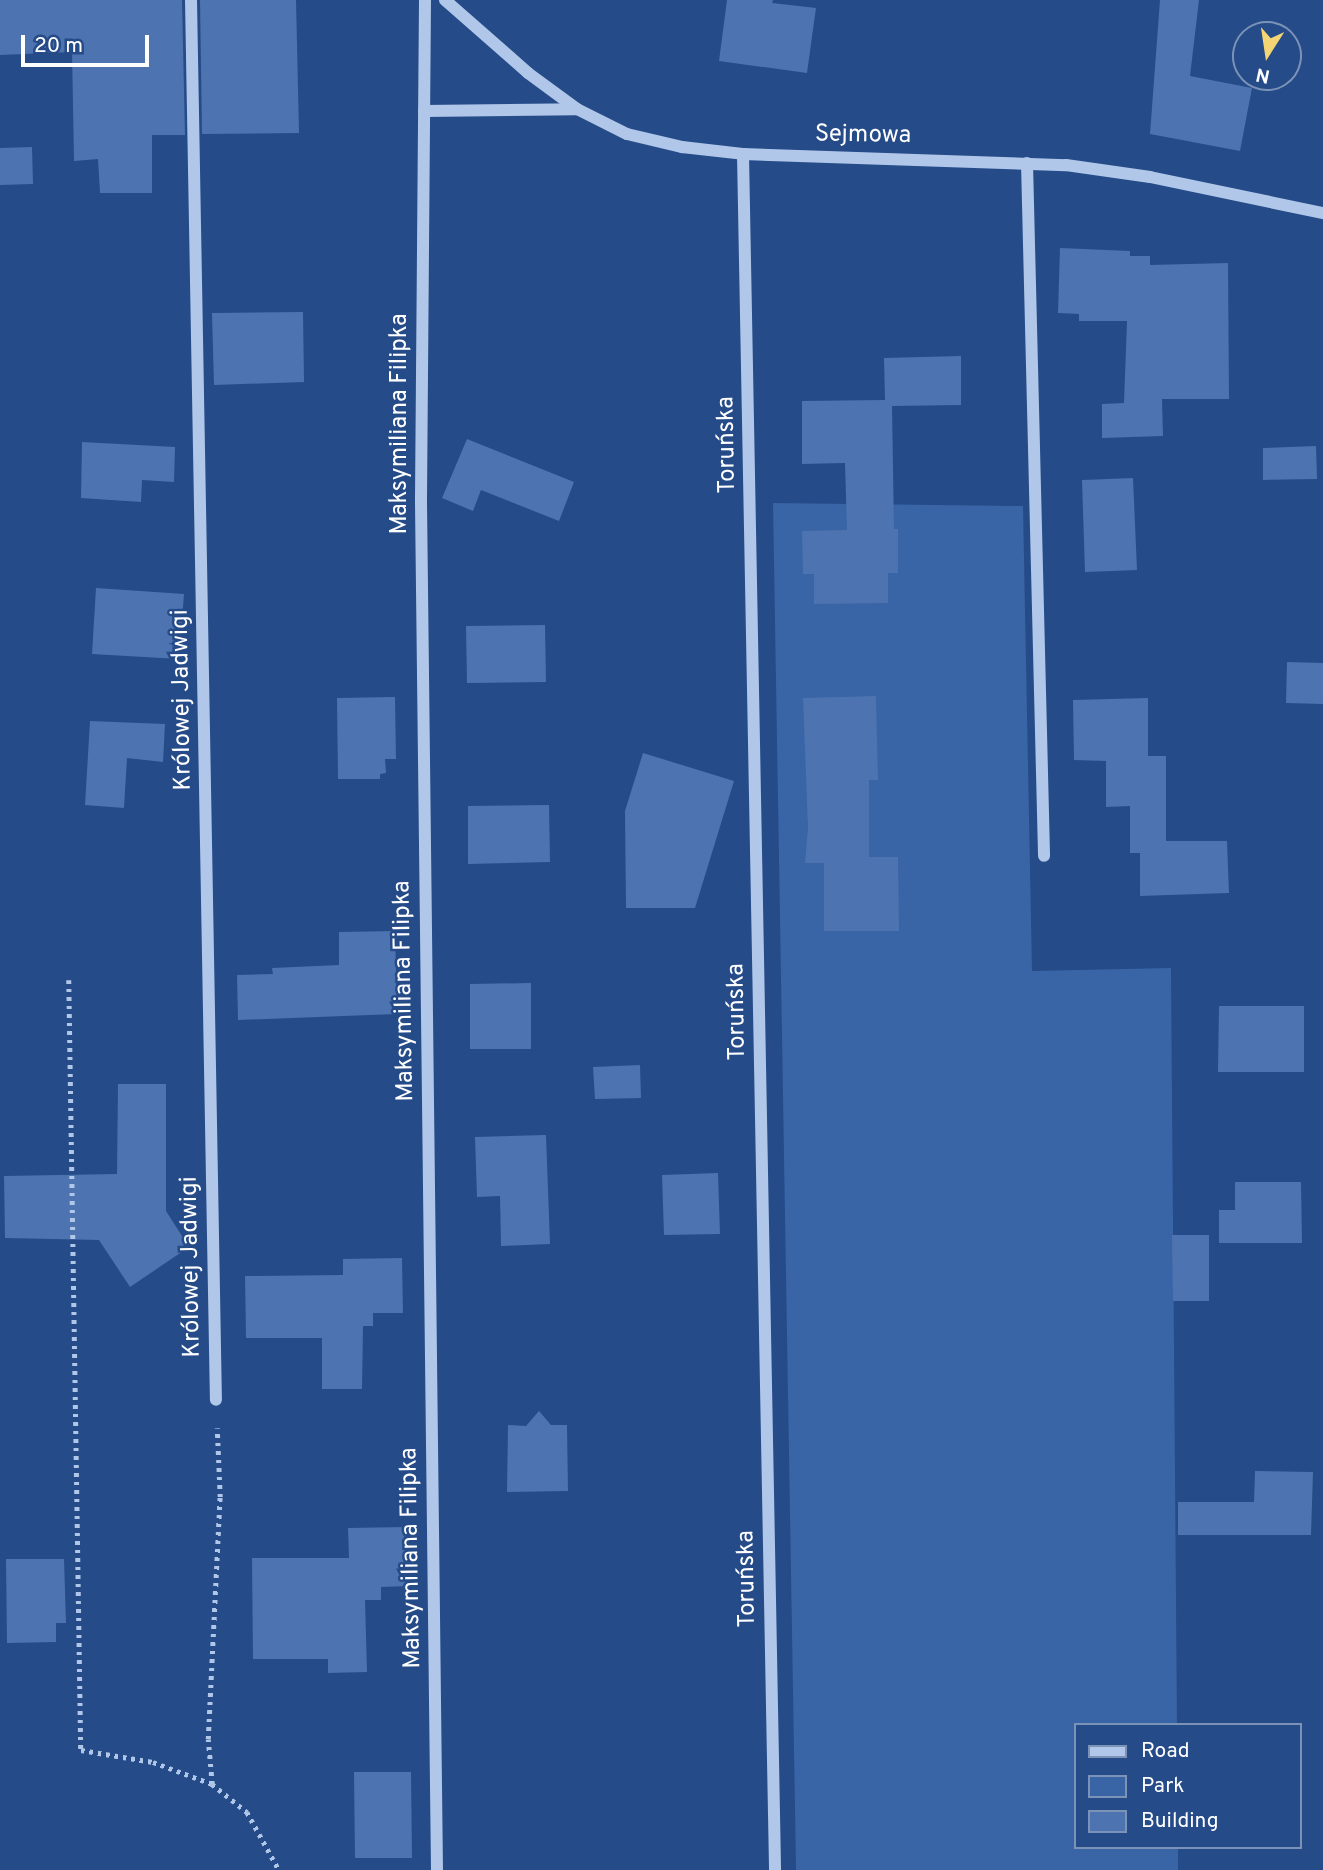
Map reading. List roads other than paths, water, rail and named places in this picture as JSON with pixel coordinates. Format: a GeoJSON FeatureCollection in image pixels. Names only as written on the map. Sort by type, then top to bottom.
{"type":"FeatureCollection","features":[{"type":"Feature","properties":{"kind":"street","name":"Królowej Jadwigi"},"geometry":{"type":"LineString","coordinates":[[191,0],[216,1400]]}},
{"type":"Feature","properties":{"kind":"street","name":"Maksymiliana Filipka"},"geometry":{"type":"LineString","coordinates":[[425,0],[421,503],[437,1870]]}},
{"type":"Feature","properties":{"kind":"street","name":"Sejmowa"},"geometry":{"type":"LineString","coordinates":[[445,0],[528,73],[577,109],[627,134],[682,146],[743,154],[1027,163],[1150,177],[1323,212]]}},
{"type":"Feature","properties":{"kind":"street"},"geometry":{"type":"LineString","coordinates":[[424,111],[577,109]]}},
{"type":"Feature","properties":{"kind":"street","name":"Toruńska"},"geometry":{"type":"LineString","coordinates":[[743,154],[775,1870]]}},
{"type":"Feature","properties":{"kind":"street"},"geometry":{"type":"LineString","coordinates":[[1027,163],[1044,856]]}}]}
